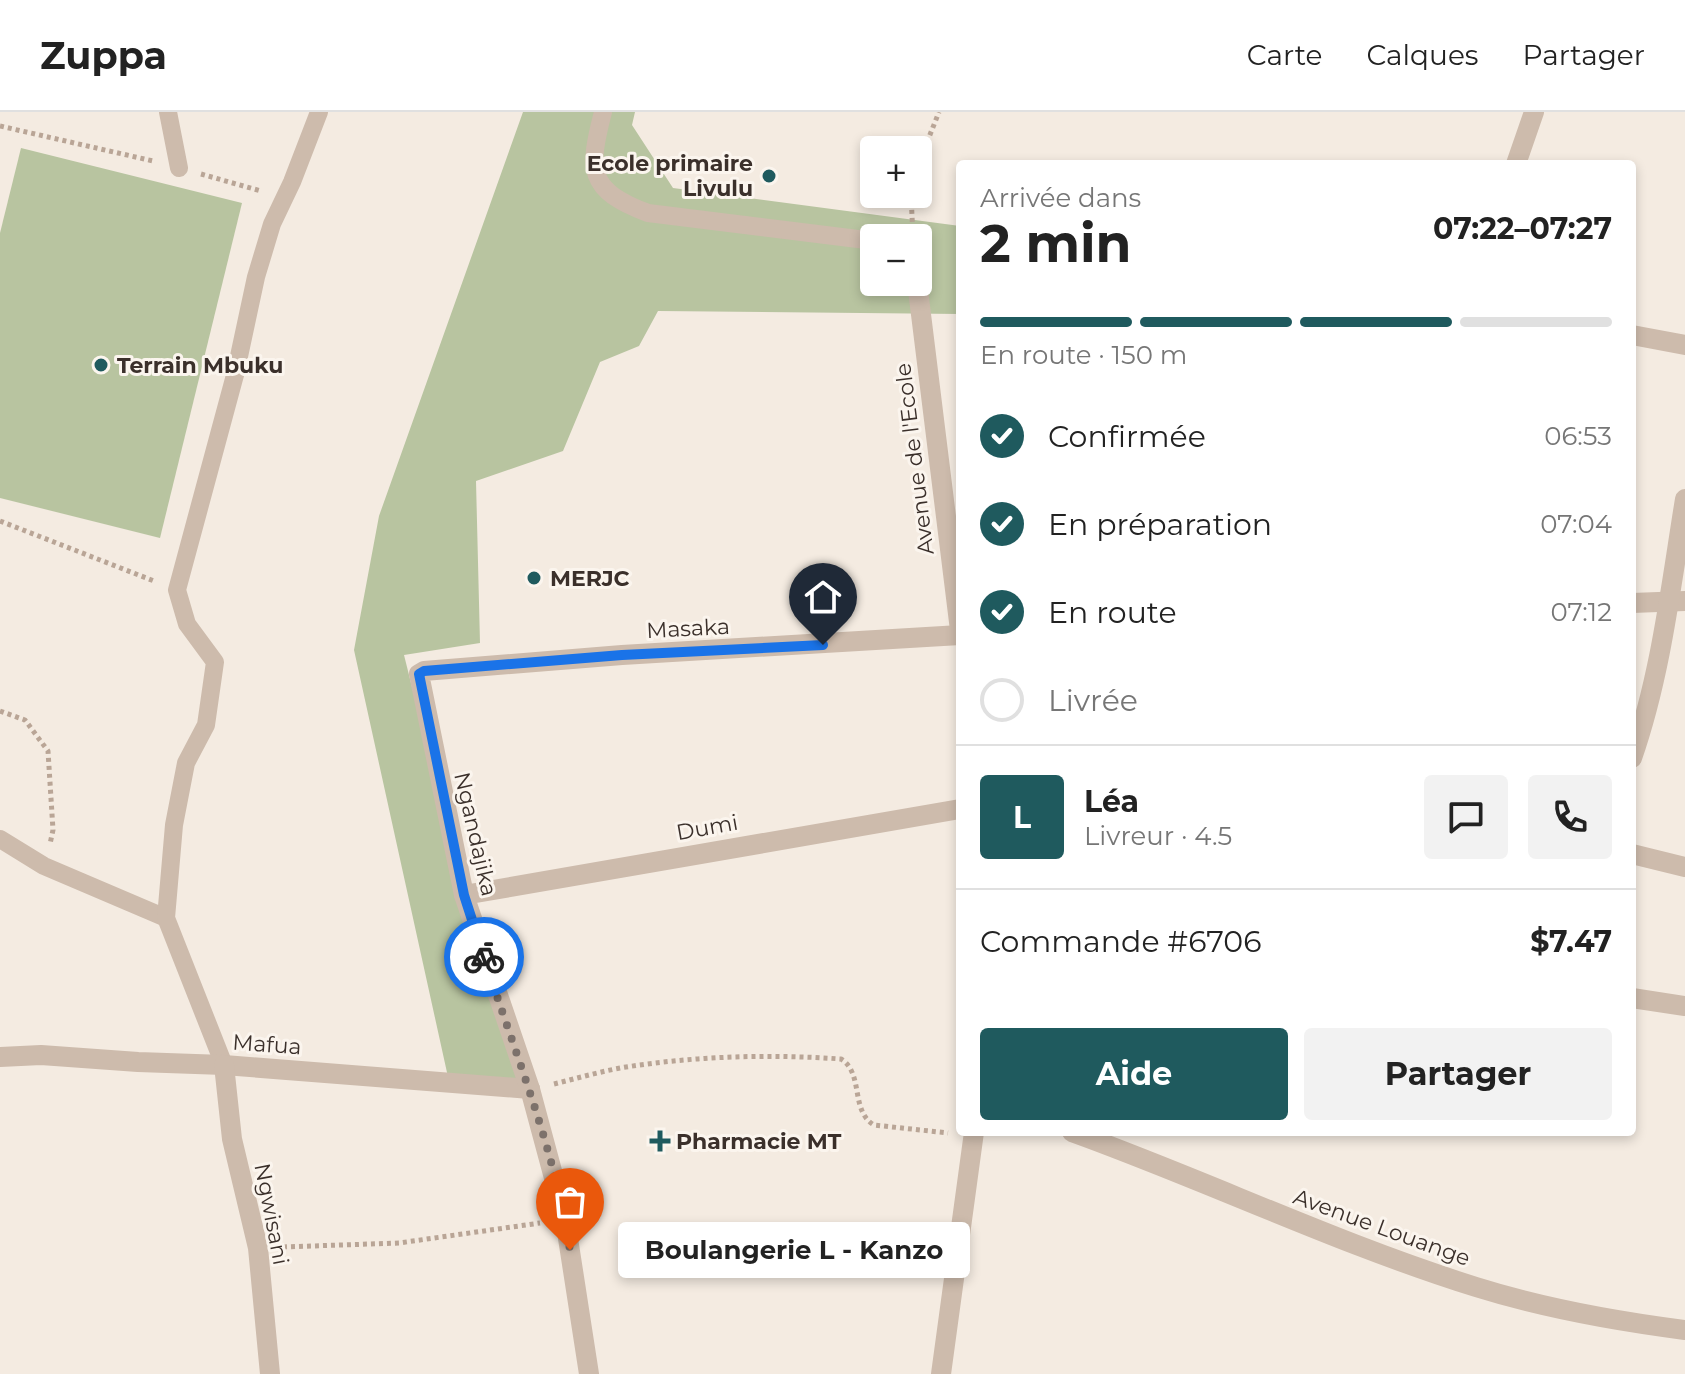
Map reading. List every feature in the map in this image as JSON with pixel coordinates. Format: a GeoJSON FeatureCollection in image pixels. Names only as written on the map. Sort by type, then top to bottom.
{"type":"FeatureCollection","features":[{"type":"Feature","properties":{"kind":"street"},"geometry":{"type":"LineString","coordinates":[[1517,160],[1534,112]]}},
{"type":"Feature","properties":{"kind":"street","name":"Avenue de l'Ecole"},"geometry":{"type":"LineString","coordinates":[[919,296],[956,599]]}},
{"type":"Feature","properties":{"kind":"street"},"geometry":{"type":"LineString","coordinates":[[1636,336],[1685,345]]}},
{"type":"Feature","properties":{"kind":"street"},"geometry":{"type":"LineString","coordinates":[[1636,746],[1677,602],[1685,499]]}},
{"type":"Feature","properties":{"kind":"street"},"geometry":{"type":"LineString","coordinates":[[1636,603],[1677,602]]}},
{"type":"Feature","properties":{"kind":"street","name":"Masaka"},"geometry":{"type":"LineString","coordinates":[[419,674],[424,671],[622,655],[956,632]]}},
{"type":"Feature","properties":{"kind":"street","name":"Ngandajika"},"geometry":{"type":"LineString","coordinates":[[419,674],[464,895],[530,1089],[565,1219],[592,1373]]}},
{"type":"Feature","properties":{"kind":"street","name":"Dumi"},"geometry":{"type":"LineString","coordinates":[[464,895],[956,810]]}},
{"type":"Feature","properties":{"kind":"street"},"geometry":{"type":"LineString","coordinates":[[1636,855],[1685,867]]}},
{"type":"Feature","properties":{"kind":"street"},"geometry":{"type":"LineString","coordinates":[[1636,999],[1685,1006]]}},
{"type":"Feature","properties":{"kind":"street","name":"Mafua"},"geometry":{"type":"LineString","coordinates":[[0,1057],[41,1055],[224,1065],[530,1089]]}},
{"type":"Feature","properties":{"kind":"street","name":"Ngwisani"},"geometry":{"type":"LineString","coordinates":[[224,1065],[232,1139],[258,1248],[270,1374]]}},
{"type":"Feature","properties":{"kind":"street"},"geometry":{"type":"LineString","coordinates":[[941,1374],[973,1136]]}},
{"type":"Feature","properties":{"kind":"street","name":"Avenue Louange"},"geometry":{"type":"LineString","coordinates":[[1083,1136],[1146,1159],[1312,1229],[1477,1287],[1572,1311],[1685,1330]]}},
{"type":"Feature","properties":{"kind":"lane"},"geometry":{"type":"LineString","coordinates":[[168,112],[179,168]]}},
{"type":"Feature","properties":{"kind":"lane"},"geometry":{"type":"LineString","coordinates":[[224,1065],[166,918],[174,825],[186,763],[206,725],[215,662],[187,624],[177,590],[231,390],[256,277],[272,224],[319,112]]}},
{"type":"Feature","properties":{"kind":"lane"},"geometry":{"type":"LineString","coordinates":[[603,112],[594,149],[594,167],[600,184],[620,202],[648,213],[860,239]]}},
{"type":"Feature","properties":{"kind":"lane"},"geometry":{"type":"LineString","coordinates":[[0,839],[44,866],[166,918]]}},
{"type":"Feature","properties":{"kind":"path"},"geometry":{"type":"LineString","coordinates":[[929,136],[939,112]]}},
{"type":"Feature","properties":{"kind":"path"},"geometry":{"type":"LineString","coordinates":[[0,126],[179,168],[285,197]]}},
{"type":"Feature","properties":{"kind":"path"},"geometry":{"type":"LineString","coordinates":[[0,521],[177,590]]}},
{"type":"Feature","properties":{"kind":"path"},"geometry":{"type":"LineString","coordinates":[[0,711],[25,720],[48,751],[53,830],[44,866]]}},
{"type":"Feature","properties":{"kind":"path"},"geometry":{"type":"LineString","coordinates":[[530,1089],[626,1067],[690,1060],[755,1056],[841,1059],[850,1068],[861,1113],[874,1125],[956,1132]]}},
{"type":"Feature","properties":{"kind":"path"},"geometry":{"type":"LineString","coordinates":[[258,1248],[399,1243],[565,1219]]}},
{"type":"Feature","properties":{"kind":"green space"},"geometry":{"type":"Polygon","coordinates":[[[523,112],[635,112],[632,125],[673,188],[956,225],[956,314],[658,311],[639,346],[600,362],[563,451],[476,481],[480,643],[404,655],[464,895],[530,1089],[448,1077],[354,650],[379,516],[523,112]]]}},
{"type":"Feature","properties":{"kind":"green space","name":"Terrain Mbuku"},"geometry":{"type":"Polygon","coordinates":[[[21,148],[242,203],[160,538],[0,498],[0,233],[21,148]]]}},
{"type":"Feature","properties":{"kind":"way so far"},"geometry":{"type":"LineString","coordinates":[[484,957],[530,1089],[565,1219],[570,1250]]}},
{"type":"Feature","properties":{"kind":"place","name":"Ecole primaire Livulu"},"geometry":{"type":"Point","coordinates":[769,176]}},
{"type":"Feature","properties":{"kind":"place","name":"Terrain Mbuku"},"geometry":{"type":"Point","coordinates":[101,365]}},
{"type":"Feature","properties":{"kind":"place","name":"MERJC"},"geometry":{"type":"Point","coordinates":[534,578]}},
{"type":"Feature","properties":{"kind":"place","name":"Pharmacie MT"},"geometry":{"type":"Point","coordinates":[660,1141]}},
{"type":"Feature","properties":{"kind":"place","name":"Boulangerie L - Kanzo"},"geometry":{"type":"Point","coordinates":[570,1250]}},
{"type":"Feature","properties":{"kind":"route"},"geometry":{"type":"LineString","coordinates":[[484,957],[464,895],[419,674],[424,671],[622,655],[823,645]]}}]}
